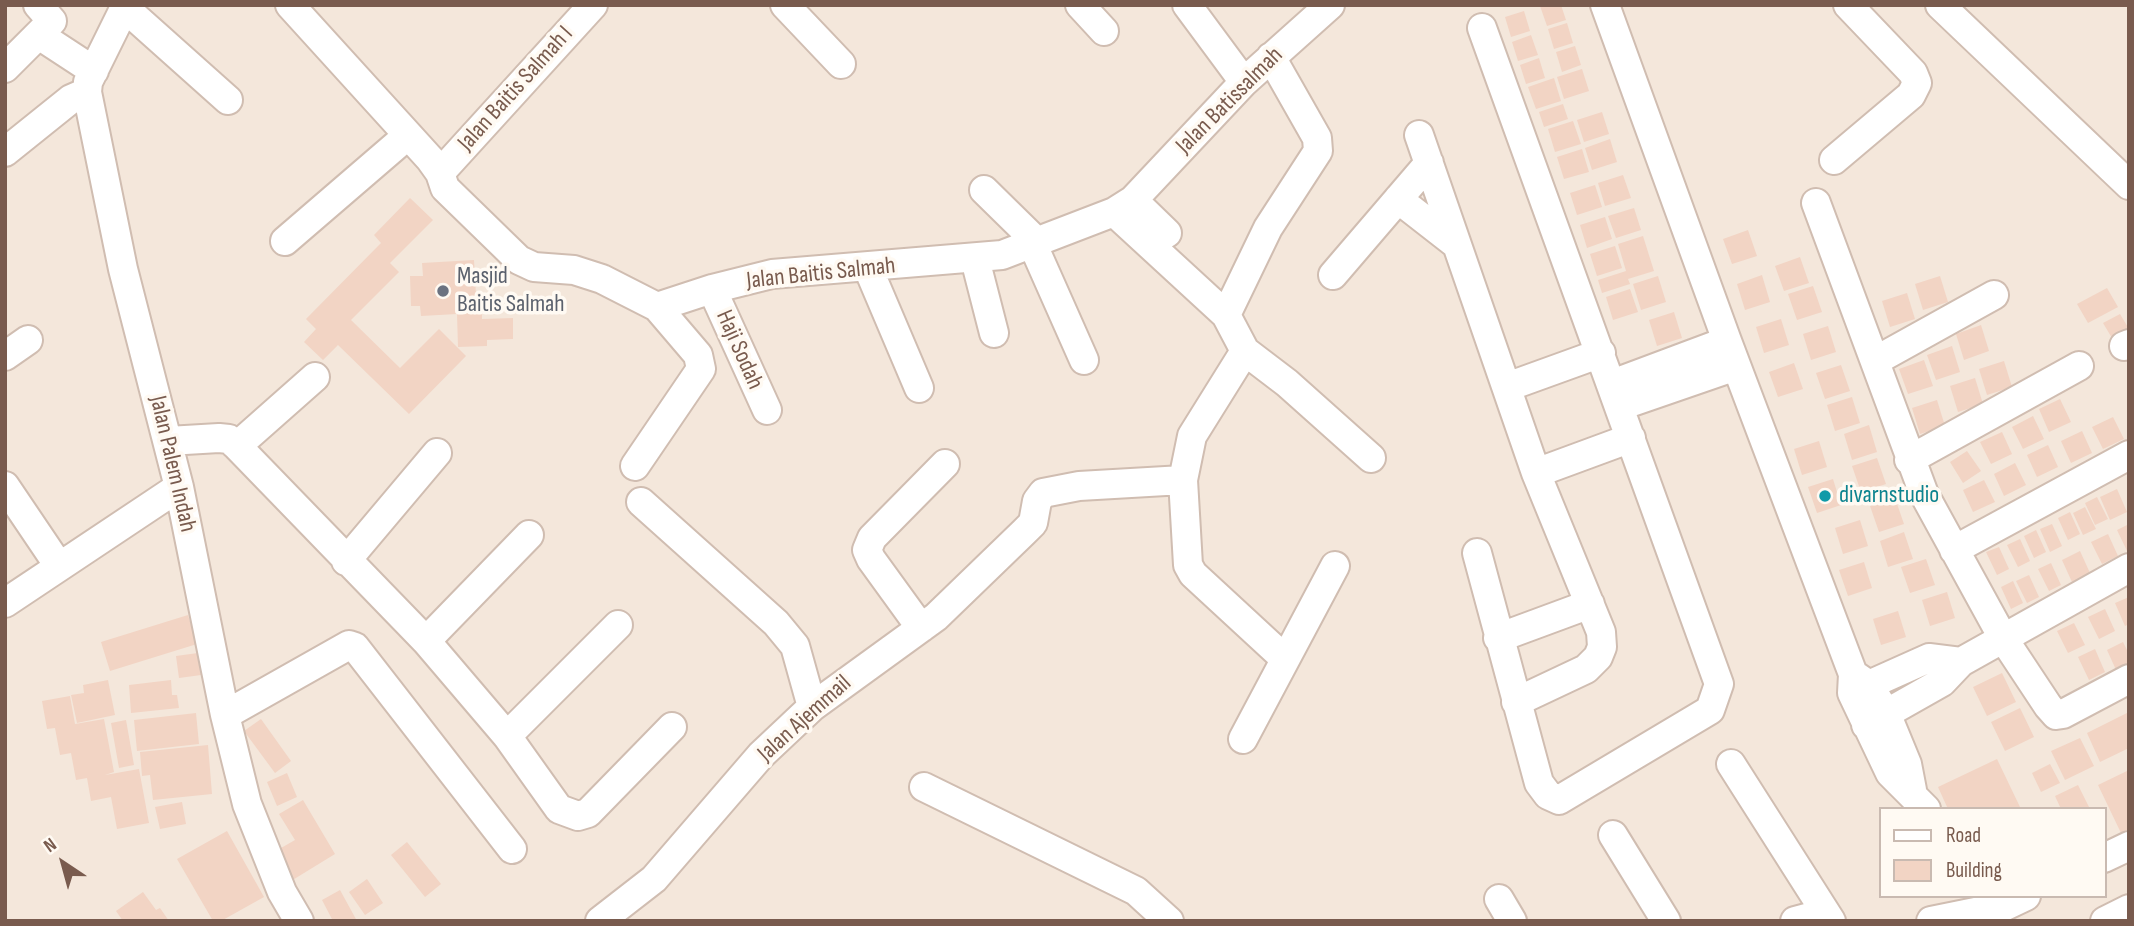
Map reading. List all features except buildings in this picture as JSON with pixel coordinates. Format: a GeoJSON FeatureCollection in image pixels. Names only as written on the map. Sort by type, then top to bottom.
{"type":"FeatureCollection","features":[{"type":"Feature","properties":{"kind":"street"},"geometry":{"type":"LineString","coordinates":[[290,5],[440,173],[445,188],[519,260],[534,267],[574,270],[602,279],[657,307],[698,355],[701,369],[635,466]]}},
{"type":"Feature","properties":{"kind":"street","name":"Jalan Baitis Salmah I"},"geometry":{"type":"LineString","coordinates":[[440,173],[593,5]]}},
{"type":"Feature","properties":{"kind":"street"},"geometry":{"type":"LineString","coordinates":[[785,5],[841,64]]}},
{"type":"Feature","properties":{"kind":"street"},"geometry":{"type":"LineString","coordinates":[[1080,5],[1104,31]]}},
{"type":"Feature","properties":{"kind":"street"},"geometry":{"type":"LineString","coordinates":[[1187,5],[1244,82]]}},
{"type":"Feature","properties":{"kind":"street","name":"Jalan Batissalmah"},"geometry":{"type":"LineString","coordinates":[[1124,206],[1244,82],[1330,5]]}},
{"type":"Feature","properties":{"kind":"street"},"geometry":{"type":"LineString","coordinates":[[1605,5],[1731,354],[1858,684],[1876,719],[1907,764],[1919,800]]}},
{"type":"Feature","properties":{"kind":"street"},"geometry":{"type":"LineString","coordinates":[[1834,160],[1911,95],[1917,83],[1913,73],[1848,5]]}},
{"type":"Feature","properties":{"kind":"street"},"geometry":{"type":"LineString","coordinates":[[1940,5],[2129,185]]}},
{"type":"Feature","properties":{"kind":"street"},"geometry":{"type":"LineString","coordinates":[[5,152],[71,99],[94,73],[125,6],[228,100]]}},
{"type":"Feature","properties":{"kind":"street"},"geometry":{"type":"LineString","coordinates":[[5,68],[42,22],[94,73]]}},
{"type":"Feature","properties":{"kind":"street"},"geometry":{"type":"LineString","coordinates":[[1476,554],[1539,783],[1548,795],[1559,800],[1710,710],[1719,684],[1482,28]]}},
{"type":"Feature","properties":{"kind":"street"},"geometry":{"type":"LineString","coordinates":[[1226,315],[1268,228],[1318,151],[1317,138],[1271,57]]}},
{"type":"Feature","properties":{"kind":"street","name":"Jalan Palem Indah"},"geometry":{"type":"LineString","coordinates":[[94,73],[123,270],[179,487],[225,715],[247,804],[282,892],[299,921]]}},
{"type":"Feature","properties":{"kind":"street"},"geometry":{"type":"LineString","coordinates":[[1419,135],[1536,473],[1601,632],[1602,646],[1598,657],[1586,669],[1517,702]]}},
{"type":"Feature","properties":{"kind":"street"},"geometry":{"type":"LineString","coordinates":[[285,241],[407,136]]}},
{"type":"Feature","properties":{"kind":"street"},"geometry":{"type":"LineString","coordinates":[[1333,275],[1429,163]]}},
{"type":"Feature","properties":{"kind":"street"},"geometry":{"type":"LineString","coordinates":[[984,190],[1035,244],[1084,360]]}},
{"type":"Feature","properties":{"kind":"street"},"geometry":{"type":"LineString","coordinates":[[1398,199],[1457,245]]}},
{"type":"Feature","properties":{"kind":"street"},"geometry":{"type":"LineString","coordinates":[[1815,203],[1909,460],[1954,550],[2003,638],[2056,715],[2129,679]]}},
{"type":"Feature","properties":{"kind":"street"},"geometry":{"type":"LineString","coordinates":[[1124,206],[1226,315],[1245,351],[1287,383],[1371,458]]}},
{"type":"Feature","properties":{"kind":"street"},"geometry":{"type":"LineString","coordinates":[[1124,206],[1167,233]]}},
{"type":"Feature","properties":{"kind":"street","name":"Jalan Baitis Salmah"},"geometry":{"type":"LineString","coordinates":[[657,307],[712,289],[772,274],[975,259],[1035,244],[1124,206]]}},
{"type":"Feature","properties":{"kind":"street"},"geometry":{"type":"LineString","coordinates":[[975,259],[994,333]]}},
{"type":"Feature","properties":{"kind":"street"},"geometry":{"type":"LineString","coordinates":[[868,268],[919,388]]}},
{"type":"Feature","properties":{"kind":"street","name":"Haji Sodah"},"geometry":{"type":"LineString","coordinates":[[712,289],[767,410]]}},
{"type":"Feature","properties":{"kind":"street"},"geometry":{"type":"LineString","coordinates":[[1875,361],[1994,295]]}},
{"type":"Feature","properties":{"kind":"street"},"geometry":{"type":"LineString","coordinates":[[5,356],[28,340]]}},
{"type":"Feature","properties":{"kind":"street"},"geometry":{"type":"LineString","coordinates":[[1245,351],[1192,436],[1183,480],[1188,565],[1193,574],[1284,658]]}},
{"type":"Feature","properties":{"kind":"street"},"geometry":{"type":"LineString","coordinates":[[1507,387],[1601,353]]}},
{"type":"Feature","properties":{"kind":"street"},"geometry":{"type":"LineString","coordinates":[[1616,395],[1731,354]]}},
{"type":"Feature","properties":{"kind":"street"},"geometry":{"type":"LineString","coordinates":[[1909,460],[2079,366]]}},
{"type":"Feature","properties":{"kind":"street"},"geometry":{"type":"LineString","coordinates":[[237,446],[315,377]]}},
{"type":"Feature","properties":{"kind":"street"},"geometry":{"type":"LineString","coordinates":[[168,441],[219,438],[229,439],[237,446],[426,641],[507,736],[559,809],[578,816],[588,813],[672,727]]}},
{"type":"Feature","properties":{"kind":"street"},"geometry":{"type":"LineString","coordinates":[[1536,473],[1631,438]]}},
{"type":"Feature","properties":{"kind":"street"},"geometry":{"type":"LineString","coordinates":[[346,561],[437,453]]}},
{"type":"Feature","properties":{"kind":"street"},"geometry":{"type":"LineString","coordinates":[[1954,550],[2129,454]]}},
{"type":"Feature","properties":{"kind":"street"},"geometry":{"type":"LineString","coordinates":[[921,628],[867,550],[872,538],[945,464]]}},
{"type":"Feature","properties":{"kind":"street","name":"Jalan Ajemmail"},"geometry":{"type":"LineString","coordinates":[[600,921],[654,880],[761,755],[812,707],[936,617],[1024,532],[1033,523],[1037,501],[1043,493],[1079,486],[1183,480]]}},
{"type":"Feature","properties":{"kind":"street"},"geometry":{"type":"LineString","coordinates":[[5,486],[59,566]]}},
{"type":"Feature","properties":{"kind":"street"},"geometry":{"type":"LineString","coordinates":[[5,603],[179,487]]}},
{"type":"Feature","properties":{"kind":"street"},"geometry":{"type":"LineString","coordinates":[[641,502],[776,623],[794,646],[812,707]]}},
{"type":"Feature","properties":{"kind":"street"},"geometry":{"type":"LineString","coordinates":[[426,641],[529,535]]}},
{"type":"Feature","properties":{"kind":"street"},"geometry":{"type":"LineString","coordinates":[[1243,739],[1335,566]]}},
{"type":"Feature","properties":{"kind":"street"},"geometry":{"type":"LineString","coordinates":[[1876,719],[1942,682],[1961,662],[2129,568]]}},
{"type":"Feature","properties":{"kind":"street"},"geometry":{"type":"LineString","coordinates":[[1498,638],[1590,604]]}},
{"type":"Feature","properties":{"kind":"street"},"geometry":{"type":"LineString","coordinates":[[507,736],[618,625]]}},
{"type":"Feature","properties":{"kind":"street"},"geometry":{"type":"LineString","coordinates":[[225,715],[349,645],[355,647],[512,849]]}},
{"type":"Feature","properties":{"kind":"street"},"geometry":{"type":"LineString","coordinates":[[1858,684],[1929,657],[1961,662]]}},
{"type":"Feature","properties":{"kind":"street"},"geometry":{"type":"LineString","coordinates":[[1731,764],[1828,917],[1795,921]]}},
{"type":"Feature","properties":{"kind":"street"},"geometry":{"type":"LineString","coordinates":[[925,787],[1136,891],[1169,921]]}},
{"type":"Feature","properties":{"kind":"street"},"geometry":{"type":"LineString","coordinates":[[1613,835],[1666,921]]}},
{"type":"Feature","properties":{"kind":"street"},"geometry":{"type":"LineString","coordinates":[[2106,857],[2129,846]]}},
{"type":"Feature","properties":{"kind":"street"},"geometry":{"type":"LineString","coordinates":[[1931,921],[1999,908]]}},
{"type":"Feature","properties":{"kind":"street"},"geometry":{"type":"LineString","coordinates":[[2105,921],[2129,909]]}},
{"type":"Feature","properties":{"kind":"shaded area"},"geometry":{"type":"Polygon","coordinates":[[[5,5],[2129,5],[2129,921],[5,921],[5,5]]]}},
{"type":"Feature","properties":{"kind":"place","name":"Masjid Baitis Salmah"},"geometry":{"type":"Point","coordinates":[443,291]}},
{"type":"Feature","properties":{"kind":"place","name":"divarnstudio"},"geometry":{"type":"Point","coordinates":[1825,496]}}]}
